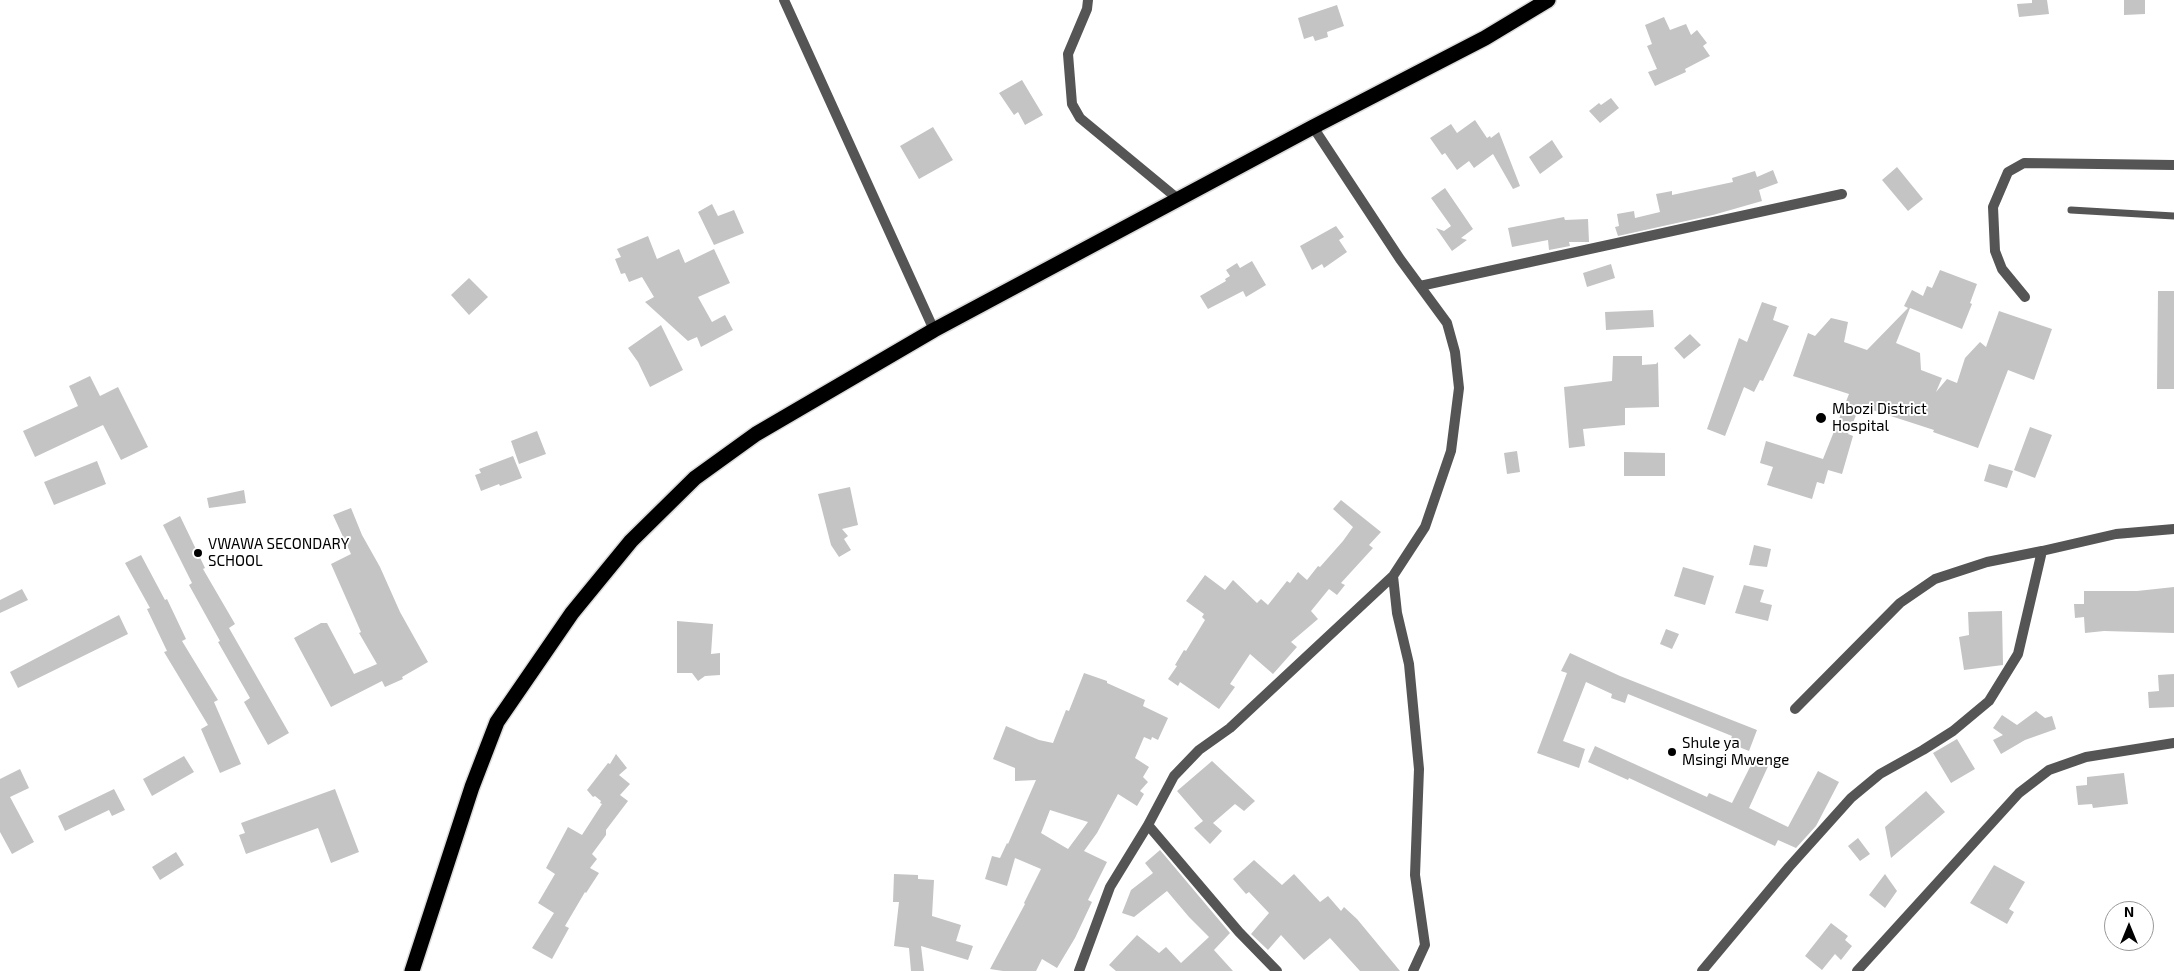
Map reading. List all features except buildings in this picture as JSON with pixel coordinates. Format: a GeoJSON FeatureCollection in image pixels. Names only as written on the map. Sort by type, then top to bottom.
{"type":"FeatureCollection","features":[{"type":"Feature","properties":{"kind":"highway"},"geometry":{"type":"LineString","coordinates":[[412,971],[472,787],[497,722],[572,613],[631,541],[695,478],[756,434],[934,330],[1313,127],[1485,38],[1548,0]]}},
{"type":"Feature","properties":{"kind":"street"},"geometry":{"type":"LineString","coordinates":[[784,0],[934,330]]}},
{"type":"Feature","properties":{"kind":"street"},"geometry":{"type":"LineString","coordinates":[[1088,0],[1087,9],[1068,54],[1072,104],[1080,118],[1178,199]]}},
{"type":"Feature","properties":{"kind":"street"},"geometry":{"type":"LineString","coordinates":[[1079,971],[1110,887],[1148,825],[1174,776],[1199,750],[1230,728],[1393,576],[1425,527],[1452,451],[1459,388],[1456,352],[1447,323],[1313,127]]}},
{"type":"Feature","properties":{"kind":"street"},"geometry":{"type":"LineString","coordinates":[[2025,297],[2002,269],[1995,251],[1993,207],[2008,172],[2024,163],[2174,165]]}},
{"type":"Feature","properties":{"kind":"street"},"geometry":{"type":"LineString","coordinates":[[1420,286],[1842,194]]}},
{"type":"Feature","properties":{"kind":"street"},"geometry":{"type":"LineString","coordinates":[[1794,709],[1900,603],[1936,579],[1987,562],[2116,534],[2174,529]]}},
{"type":"Feature","properties":{"kind":"street"},"geometry":{"type":"LineString","coordinates":[[1702,971],[1851,798],[1880,774],[1953,731],[1989,701],[2018,654],[2042,551]]}},
{"type":"Feature","properties":{"kind":"street"},"geometry":{"type":"LineString","coordinates":[[1393,576],[1398,613],[1409,664],[1419,769],[1415,875],[1425,945],[1413,971]]}},
{"type":"Feature","properties":{"kind":"street"},"geometry":{"type":"LineString","coordinates":[[1857,971],[2019,793],[2049,770],[2086,757],[2174,743]]}},
{"type":"Feature","properties":{"kind":"street"},"geometry":{"type":"LineString","coordinates":[[1148,825],[1239,932],[1277,971]]}},
{"type":"Feature","properties":{"kind":"lane"},"geometry":{"type":"LineString","coordinates":[[2071,210],[2174,216]]}},
{"type":"Feature","properties":{"kind":"place","name":"Mbozi District Hospital"},"geometry":{"type":"Point","coordinates":[1821,418]}},
{"type":"Feature","properties":{"kind":"place","name":"VWAWA SECONDARY SCHOOL"},"geometry":{"type":"Point","coordinates":[198,553]}},
{"type":"Feature","properties":{"kind":"place","name":"Shule ya Msingi Mwenge"},"geometry":{"type":"Point","coordinates":[1672,752]}}]}
